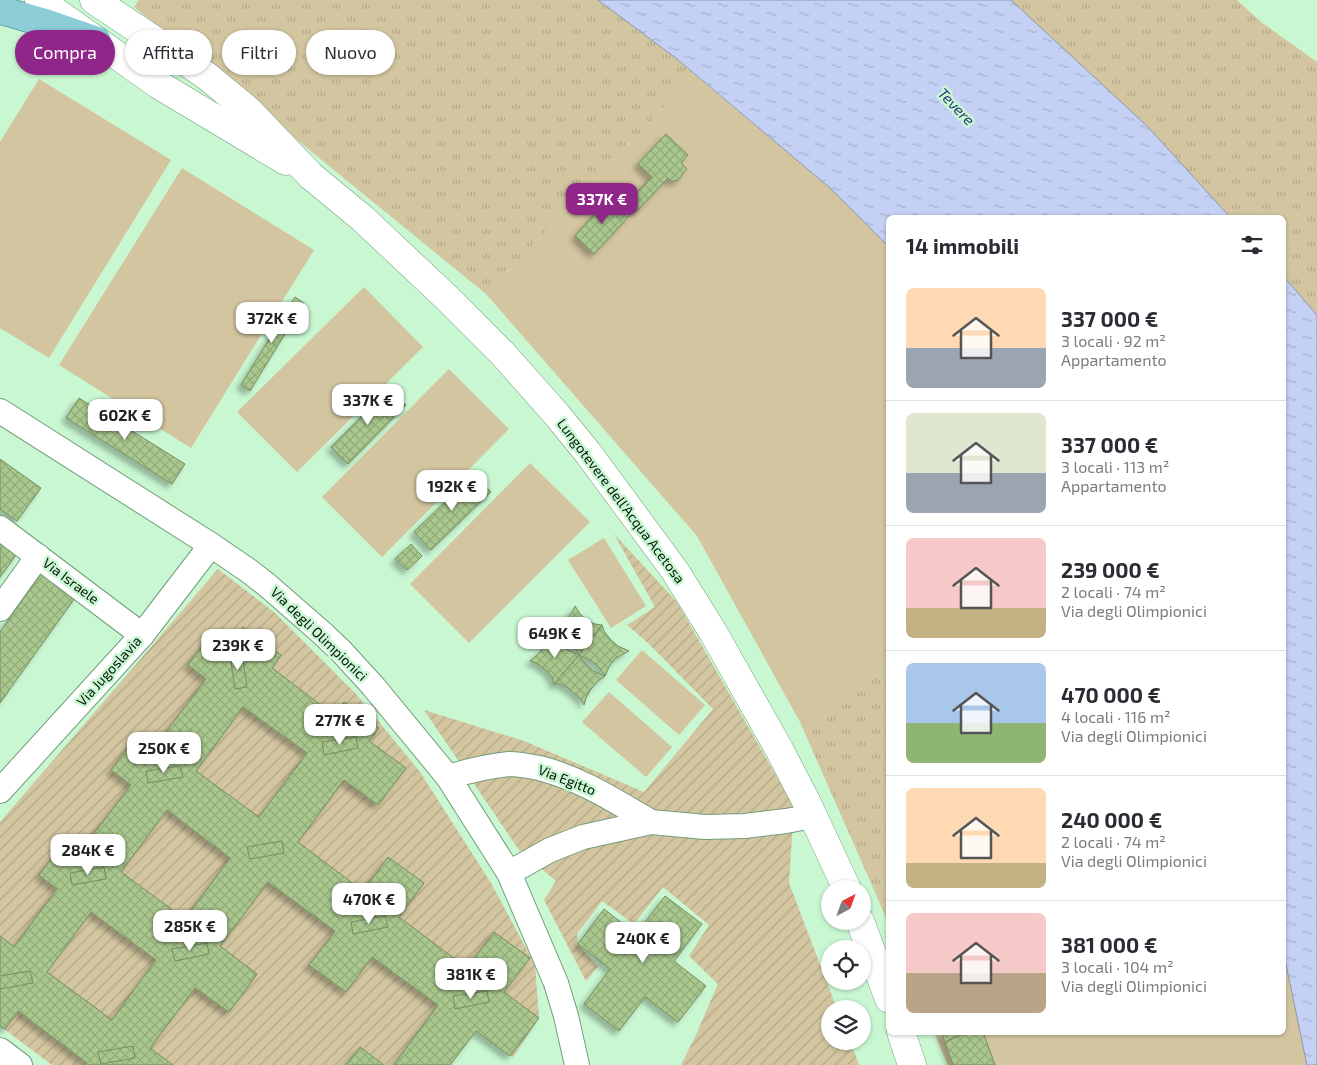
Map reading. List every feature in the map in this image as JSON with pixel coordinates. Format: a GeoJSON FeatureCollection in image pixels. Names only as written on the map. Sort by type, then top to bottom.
{"type":"FeatureCollection","features":[{"type":"Feature","properties":{"kind":"main road","name":"Lungotevere dell'Acqua Acetosa"},"geometry":{"type":"LineString","coordinates":[[39,0],[81,30]]}},
{"type":"Feature","properties":{"kind":"main road","name":"Lungotevere dell'Acqua Acetosa"},"geometry":{"type":"LineString","coordinates":[[94,0],[178,56],[236,99],[261,122],[311,176],[374,230],[466,316],[557,415],[588,453],[675,571],[743,684],[813,816],[843,880]]}},
{"type":"Feature","properties":{"kind":"main road"},"geometry":{"type":"LineString","coordinates":[[0,10],[65,30]]}},
{"type":"Feature","properties":{"kind":"main road","name":"Lungotevere dell'Acqua Acetosa"},"geometry":{"type":"LineString","coordinates":[[115,54],[167,90],[311,176]]}},
{"type":"Feature","properties":{"kind":"main road"},"geometry":{"type":"LineString","coordinates":[[863,930],[886,991]]}},
{"type":"Feature","properties":{"kind":"main road"},"geometry":{"type":"LineString","coordinates":[[902,1035],[912,1065]]}},
{"type":"Feature","properties":{"kind":"street","name":"Via degli Olimpionici"},"geometry":{"type":"LineString","coordinates":[[0,410],[211,544],[267,585],[342,652],[373,686],[448,777],[509,873],[556,983],[566,1016],[577,1065]]}},
{"type":"Feature","properties":{"kind":"street","name":"Via Israele"},"geometry":{"type":"LineString","coordinates":[[0,528],[142,635]]}},
{"type":"Feature","properties":{"kind":"street","name":"Via Jugoslavia"},"geometry":{"type":"LineString","coordinates":[[0,792],[142,635],[211,544]]}},
{"type":"Feature","properties":{"kind":"street"},"geometry":{"type":"LineString","coordinates":[[0,609],[38,556]]}},
{"type":"Feature","properties":{"kind":"street","name":"Via Egitto"},"geometry":{"type":"LineString","coordinates":[[448,777],[478,768],[510,764],[527,766],[579,782],[610,797],[651,822]]}},
{"type":"Feature","properties":{"kind":"street","name":"Via Egitto"},"geometry":{"type":"LineString","coordinates":[[509,873],[550,850],[583,837],[651,822],[705,827],[746,826],[813,816]]}},
{"type":"Feature","properties":{"kind":"green space"},"geometry":{"type":"Polygon","coordinates":[[[139,0],[598,0],[677,59],[695,75],[486,294],[212,71],[212,30],[162,30],[134,7],[139,0]]]}},
{"type":"Feature","properties":{"kind":"green space"},"geometry":{"type":"Polygon","coordinates":[[[1008,0],[1237,0],[1261,22],[1317,62],[1317,338],[1286,299],[1286,215],[1218,215],[1008,0]]]}},
{"type":"Feature","properties":{"kind":"green space"},"geometry":{"type":"Polygon","coordinates":[[[695,75],[830,188],[886,244],[886,670],[800,722],[697,536],[486,294],[695,75]]]}},
{"type":"Feature","properties":{"kind":"green space"},"geometry":{"type":"Polygon","coordinates":[[[39,79],[171,160],[49,358],[0,328],[0,142],[39,79]]]}},
{"type":"Feature","properties":{"kind":"green space"},"geometry":{"type":"Polygon","coordinates":[[[182,168],[314,250],[191,448],[59,365],[182,168]]]}},
{"type":"Feature","properties":{"kind":"green space"},"geometry":{"type":"Polygon","coordinates":[[[364,287],[423,347],[297,472],[237,412],[364,287]]]}},
{"type":"Feature","properties":{"kind":"green space"},"geometry":{"type":"Polygon","coordinates":[[[449,369],[509,429],[382,557],[322,497],[449,369]]]}},
{"type":"Feature","properties":{"kind":"green space"},"geometry":{"type":"Polygon","coordinates":[[[530,463],[590,522],[469,643],[410,584],[530,463]]]}},
{"type":"Feature","properties":{"kind":"green space"},"geometry":{"type":"Polygon","coordinates":[[[614,534],[677,602],[794,807],[789,883],[821,967],[821,990],[830,990],[834,1000],[821,1000],[821,1050],[853,1050],[859,1065],[681,1065],[718,984],[689,956],[709,925],[663,887],[634,924],[602,901],[577,934],[578,944],[598,967],[586,981],[544,900],[556,881],[519,850],[424,710],[524,741],[644,792],[713,709],[647,642],[627,625],[655,607],[614,534]]]}},
{"type":"Feature","properties":{"kind":"green space"},"geometry":{"type":"Polygon","coordinates":[[[604,538],[646,606],[611,628],[568,560],[604,538]]]}},
{"type":"Feature","properties":{"kind":"green space"},"geometry":{"type":"Polygon","coordinates":[[[218,569],[275,613],[357,695],[420,772],[491,883],[535,965],[539,1018],[513,1057],[477,1029],[450,1065],[52,1065],[0,1026],[0,822],[218,569]]]}},
{"type":"Feature","properties":{"kind":"green space"},"geometry":{"type":"Polygon","coordinates":[[[642,650],[705,705],[679,735],[616,680],[642,650]]]}},
{"type":"Feature","properties":{"kind":"green space"},"geometry":{"type":"Polygon","coordinates":[[[886,670],[886,884],[874,890],[800,722],[886,670]]]}},
{"type":"Feature","properties":{"kind":"green space"},"geometry":{"type":"Polygon","coordinates":[[[609,692],[672,747],[646,777],[582,722],[609,692]]]}},
{"type":"Feature","properties":{"kind":"green space"},"geometry":{"type":"Polygon","coordinates":[[[886,884],[886,918],[874,890],[886,884]]]}},
{"type":"Feature","properties":{"kind":"green space"},"geometry":{"type":"Polygon","coordinates":[[[1286,965],[1307,1065],[948,1065],[935,1035],[1286,1035],[1286,965]]]}},
{"type":"Feature","properties":{"kind":"water","name":"Tevere"},"geometry":{"type":"Polygon","coordinates":[[[598,0],[1011,0],[1147,126],[1228,215],[886,215],[886,244],[830,188],[677,59],[598,0]]]}},
{"type":"Feature","properties":{"kind":"water"},"geometry":{"type":"Polygon","coordinates":[[[1286,279],[1317,315],[1317,1065],[1307,1065],[1286,965],[1286,279]]]}},
{"type":"Feature","properties":{"kind":"building"},"geometry":{"type":"Polygon","coordinates":[[[666,134],[688,155],[681,163],[687,169],[677,181],[672,182],[668,178],[636,212],[627,204],[629,201],[627,199],[631,195],[633,196],[652,177],[638,164],[666,134]]]}},
{"type":"Feature","properties":{"kind":"building"},"geometry":{"type":"Polygon","coordinates":[[[610,197],[630,215],[594,254],[575,236],[610,197]]]}},
{"type":"Feature","properties":{"kind":"building"},"geometry":{"type":"Polygon","coordinates":[[[295,297],[304,303],[250,391],[241,385],[295,297]]]}},
{"type":"Feature","properties":{"kind":"building"},"geometry":{"type":"Polygon","coordinates":[[[389,389],[406,405],[348,464],[331,447],[389,389]]]}},
{"type":"Feature","properties":{"kind":"building"},"geometry":{"type":"Polygon","coordinates":[[[79,398],[185,464],[172,484],[66,418],[79,398]]]}},
{"type":"Feature","properties":{"kind":"building"},"geometry":{"type":"Polygon","coordinates":[[[0,459],[41,488],[17,521],[0,509],[0,459]]]}},
{"type":"Feature","properties":{"kind":"building"},"geometry":{"type":"Polygon","coordinates":[[[474,474],[491,492],[431,550],[414,532],[474,474]]]}},
{"type":"Feature","properties":{"kind":"building"},"geometry":{"type":"Polygon","coordinates":[[[0,542],[17,554],[0,577],[0,542]]]}},
{"type":"Feature","properties":{"kind":"building"},"geometry":{"type":"Polygon","coordinates":[[[411,544],[422,556],[407,570],[395,559],[411,544]]]}},
{"type":"Feature","properties":{"kind":"building"},"geometry":{"type":"Polygon","coordinates":[[[43,571],[77,595],[0,703],[0,632],[43,571]]]}},
{"type":"Feature","properties":{"kind":"building"},"geometry":{"type":"Polygon","coordinates":[[[575,606],[588,621],[602,625],[579,655],[566,639],[551,632],[558,629],[564,623],[575,606]]]}},
{"type":"Feature","properties":{"kind":"building"},"geometry":{"type":"Polygon","coordinates":[[[602,625],[611,640],[629,651],[616,658],[605,676],[598,666],[579,655],[602,625]]]}},
{"type":"Feature","properties":{"kind":"building"},"geometry":{"type":"Polygon","coordinates":[[[243,627],[281,655],[272,668],[334,715],[344,702],[379,728],[369,741],[406,768],[378,805],[344,780],[298,842],[363,891],[388,857],[424,883],[399,917],[467,968],[494,932],[530,958],[504,992],[539,1018],[510,1056],[476,1031],[450,1065],[394,1065],[438,1005],[372,957],[346,992],[309,965],[335,931],[268,882],[220,946],[257,974],[229,1012],[195,988],[150,1048],[173,1065],[85,1065],[87,1063],[18,1011],[5,1029],[0,1026],[0,936],[14,947],[57,889],[39,875],[67,838],[82,849],[131,785],[111,770],[140,732],[157,744],[206,679],[188,665],[214,630],[232,642],[243,627]],[[243,707],[196,771],[259,817],[307,753],[243,707]],[[167,810],[121,872],[185,919],[230,858],[167,810]],[[91,912],[47,972],[112,1020],[156,960],[91,912]]]}},
{"type":"Feature","properties":{"kind":"building"},"geometry":{"type":"Polygon","coordinates":[[[551,632],[564,648],[579,655],[554,684],[552,677],[547,671],[530,661],[545,647],[551,632]]]}},
{"type":"Feature","properties":{"kind":"building"},"geometry":{"type":"Polygon","coordinates":[[[242,653],[247,687],[235,689],[230,655],[242,653]]]}},
{"type":"Feature","properties":{"kind":"building"},"geometry":{"type":"Polygon","coordinates":[[[579,655],[593,671],[605,676],[591,689],[584,705],[581,699],[568,688],[561,684],[554,684],[579,655]]]}},
{"type":"Feature","properties":{"kind":"building"},"geometry":{"type":"Polygon","coordinates":[[[356,737],[358,748],[324,755],[322,742],[356,737]]]}},
{"type":"Feature","properties":{"kind":"building"},"geometry":{"type":"Polygon","coordinates":[[[180,766],[183,777],[148,783],[146,771],[180,766]]]}},
{"type":"Feature","properties":{"kind":"building"},"geometry":{"type":"Polygon","coordinates":[[[282,841],[284,853],[250,859],[247,847],[282,841]]]}},
{"type":"Feature","properties":{"kind":"building"},"geometry":{"type":"Polygon","coordinates":[[[104,867],[106,879],[72,885],[70,873],[104,867]]]}},
{"type":"Feature","properties":{"kind":"building"},"geometry":{"type":"Polygon","coordinates":[[[665,896],[702,924],[674,961],[706,986],[678,1022],[645,997],[619,1031],[584,1004],[610,969],[578,944],[604,909],[636,934],[665,896]]]}},
{"type":"Feature","properties":{"kind":"building"},"geometry":{"type":"Polygon","coordinates":[[[385,916],[388,927],[353,934],[351,922],[385,916]]]}},
{"type":"Feature","properties":{"kind":"building"},"geometry":{"type":"Polygon","coordinates":[[[207,943],[209,954],[175,961],[172,949],[207,943]]]}},
{"type":"Feature","properties":{"kind":"building"},"geometry":{"type":"Polygon","coordinates":[[[30,971],[33,983],[0,989],[0,976],[30,971]]]}},
{"type":"Feature","properties":{"kind":"building"},"geometry":{"type":"Polygon","coordinates":[[[487,991],[489,1002],[455,1009],[453,996],[487,991]]]}},
{"type":"Feature","properties":{"kind":"building"},"geometry":{"type":"Polygon","coordinates":[[[942,1035],[961,1035],[945,1042],[942,1035]]]}},
{"type":"Feature","properties":{"kind":"building"},"geometry":{"type":"Polygon","coordinates":[[[961,1035],[984,1035],[995,1065],[953,1065],[945,1042],[961,1035]]]}},
{"type":"Feature","properties":{"kind":"building"},"geometry":{"type":"Polygon","coordinates":[[[133,1046],[135,1058],[101,1064],[98,1052],[133,1046]]]}},
{"type":"Feature","properties":{"kind":"building"},"geometry":{"type":"Polygon","coordinates":[[[360,1047],[384,1065],[346,1065],[360,1047]]]}}]}
